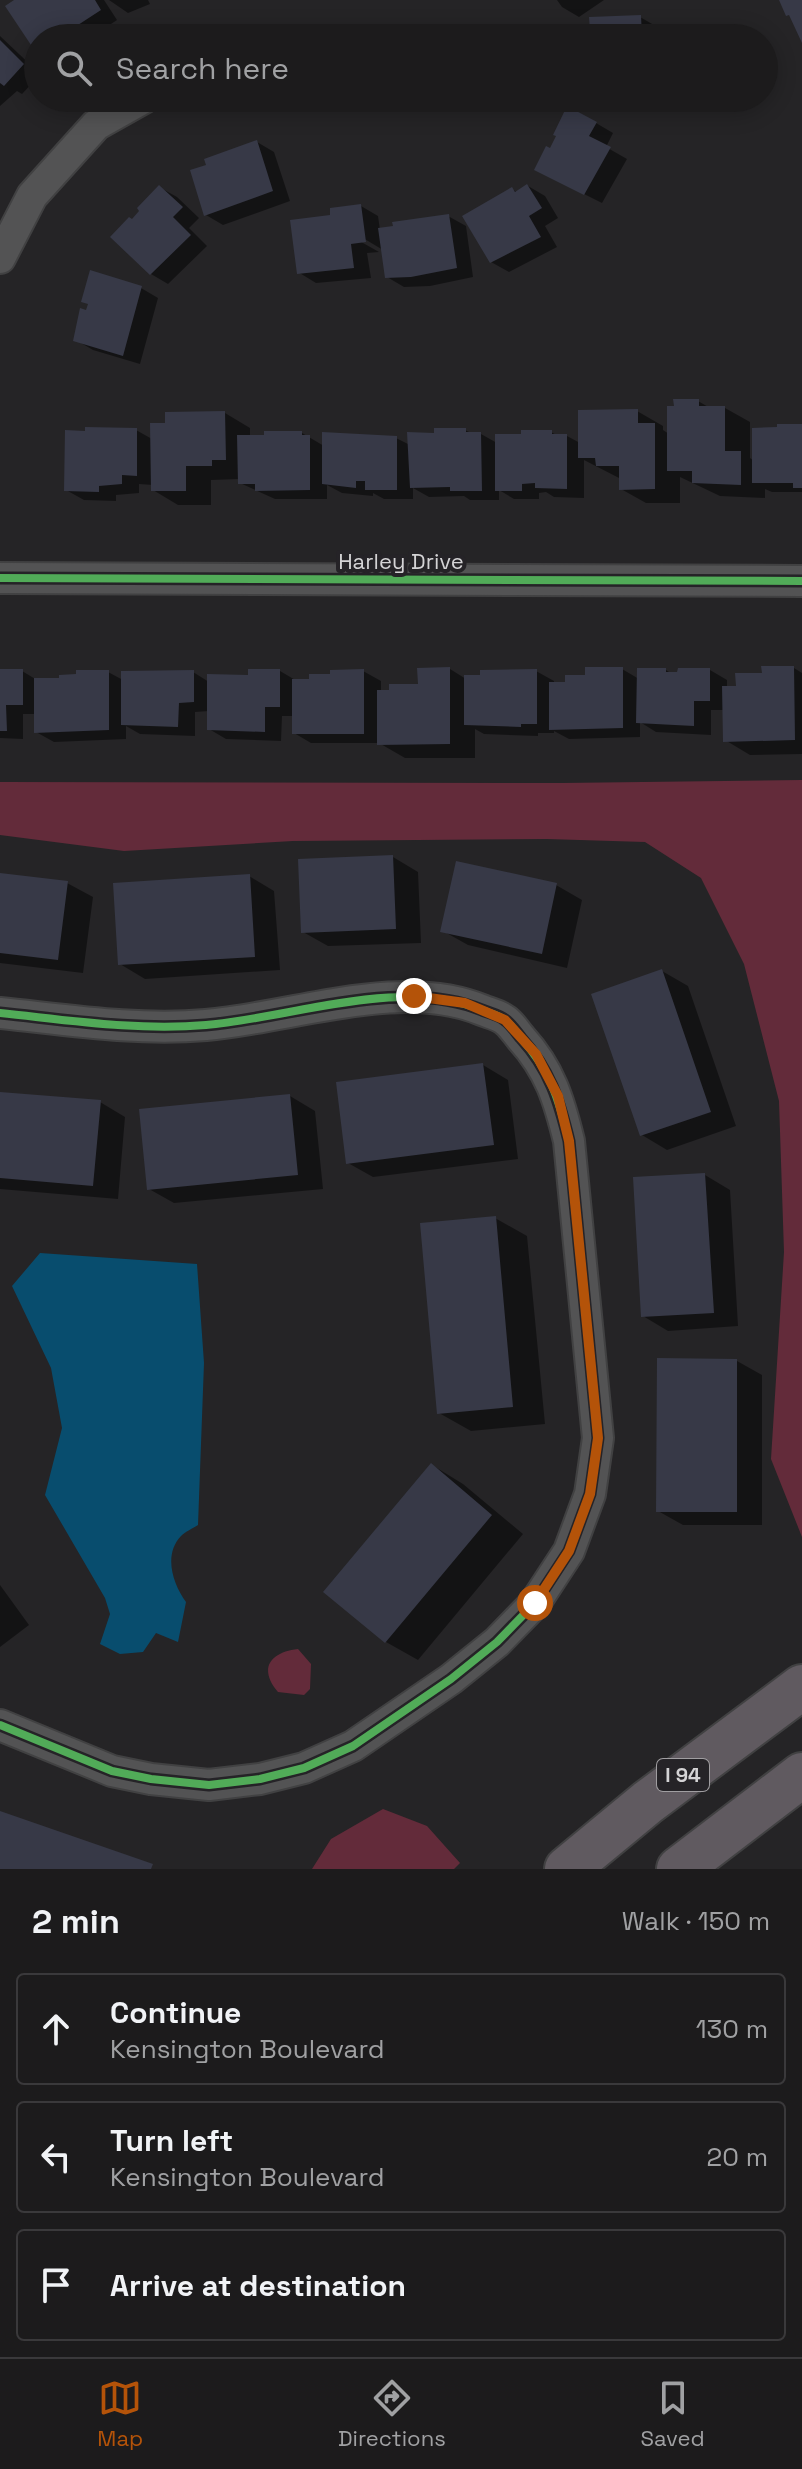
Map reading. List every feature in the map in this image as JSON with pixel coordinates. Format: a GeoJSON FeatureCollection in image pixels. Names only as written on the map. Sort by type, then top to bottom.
{"type":"FeatureCollection","features":[{"type":"Feature","properties":{"kind":"highway","name":"I 94"},"geometry":{"type":"LineString","coordinates":[[567,1869],[648,1802],[802,1687]]}},
{"type":"Feature","properties":{"kind":"highway"},"geometry":{"type":"LineString","coordinates":[[679,1869],[802,1775]]}},
{"type":"Feature","properties":{"kind":"street"},"geometry":{"type":"LineString","coordinates":[[0,258],[32,196],[96,125],[119,112]]}},
{"type":"Feature","properties":{"kind":"street","name":"Harley Drive"},"geometry":{"type":"LineString","coordinates":[[0,578],[802,581]]}},
{"type":"Feature","properties":{"kind":"street"},"geometry":{"type":"LineString","coordinates":[[0,1013],[120,1026],[177,1028],[234,1023],[414,996],[465,1003],[505,1020],[536,1054],[558,1096],[569,1141],[598,1438],[590,1494],[569,1551],[535,1603],[497,1642],[451,1679],[353,1746],[304,1768],[260,1779],[209,1785],[112,1771],[0,1725]]}},
{"type":"Feature","properties":{"kind":"shaded area"},"geometry":{"type":"Polygon","coordinates":[[[802,780],[802,1537],[771,1459],[784,1252],[779,1101],[744,964],[701,878],[645,842],[547,839],[293,841],[124,851],[0,835],[0,782],[562,783],[802,780]]]}},
{"type":"Feature","properties":{"kind":"shaded area"},"geometry":{"type":"Polygon","coordinates":[[[298,1649],[311,1664],[310,1689],[304,1695],[278,1692],[269,1676],[270,1663],[280,1654],[298,1649]]]}},
{"type":"Feature","properties":{"kind":"shaded area"},"geometry":{"type":"Polygon","coordinates":[[[383,1809],[427,1826],[460,1863],[454,1869],[312,1869],[331,1839],[383,1809]]]}},
{"type":"Feature","properties":{"kind":"water"},"geometry":{"type":"Polygon","coordinates":[[[40,1253],[197,1264],[204,1363],[198,1525],[181,1536],[172,1552],[174,1578],[186,1602],[178,1642],[156,1633],[143,1652],[120,1654],[100,1644],[110,1614],[105,1598],[45,1495],[62,1428],[51,1368],[12,1286],[40,1253]]]}},
{"type":"Feature","properties":{"kind":"building"},"geometry":{"type":"Polygon","coordinates":[[[14,0],[95,0],[101,10],[80,24],[24,24],[24,34],[5,6],[14,0]]]}},
{"type":"Feature","properties":{"kind":"building"},"geometry":{"type":"Polygon","coordinates":[[[779,0],[802,0],[802,43],[789,15],[786,16],[779,0]]]}},
{"type":"Feature","properties":{"kind":"building"},"geometry":{"type":"Polygon","coordinates":[[[641,15],[641,24],[590,24],[589,17],[641,15]]]}},
{"type":"Feature","properties":{"kind":"building"},"geometry":{"type":"Polygon","coordinates":[[[0,40],[24,64],[4,86],[0,83],[0,40]]]}},
{"type":"Feature","properties":{"kind":"building"},"geometry":{"type":"Polygon","coordinates":[[[564,112],[578,112],[597,122],[589,136],[611,147],[584,195],[534,170],[546,146],[550,148],[556,136],[553,135],[564,112]]]}},
{"type":"Feature","properties":{"kind":"building"},"geometry":{"type":"Polygon","coordinates":[[[257,140],[273,191],[204,216],[190,170],[206,165],[204,159],[257,140]]]}},
{"type":"Feature","properties":{"kind":"building"},"geometry":{"type":"Polygon","coordinates":[[[527,184],[542,208],[529,216],[541,237],[490,263],[462,216],[512,187],[515,192],[527,184]]]}},
{"type":"Feature","properties":{"kind":"building"},"geometry":{"type":"Polygon","coordinates":[[[159,185],[183,207],[173,217],[191,235],[150,275],[110,237],[129,217],[132,219],[139,211],[137,208],[159,185]]]}},
{"type":"Feature","properties":{"kind":"building"},"geometry":{"type":"Polygon","coordinates":[[[361,204],[366,242],[351,244],[354,268],[297,274],[290,220],[330,215],[330,208],[361,204]]]}},
{"type":"Feature","properties":{"kind":"building"},"geometry":{"type":"Polygon","coordinates":[[[449,214],[457,268],[411,277],[385,278],[378,228],[393,226],[392,222],[449,214]]]}},
{"type":"Feature","properties":{"kind":"building"},"geometry":{"type":"Polygon","coordinates":[[[90,270],[142,286],[123,356],[73,341],[80,308],[86,310],[88,304],[81,302],[90,270]]]}},
{"type":"Feature","properties":{"kind":"building"},"geometry":{"type":"Polygon","coordinates":[[[673,399],[699,399],[699,406],[725,406],[725,451],[741,451],[741,485],[692,483],[692,471],[667,471],[667,406],[674,406],[673,399]]]}},
{"type":"Feature","properties":{"kind":"building"},"geometry":{"type":"Polygon","coordinates":[[[638,409],[638,423],[655,423],[655,489],[619,490],[619,466],[596,466],[595,458],[578,458],[578,410],[638,409]]]}},
{"type":"Feature","properties":{"kind":"building"},"geometry":{"type":"Polygon","coordinates":[[[225,411],[226,460],[212,460],[212,466],[186,466],[186,491],[151,491],[150,423],[165,423],[165,412],[225,411]]]}},
{"type":"Feature","properties":{"kind":"building"},"geometry":{"type":"Polygon","coordinates":[[[777,424],[802,424],[802,488],[793,488],[793,483],[752,483],[752,428],[777,427],[777,424]]]}},
{"type":"Feature","properties":{"kind":"building"},"geometry":{"type":"Polygon","coordinates":[[[85,427],[137,428],[137,476],[122,475],[122,484],[99,486],[99,492],[64,491],[65,430],[85,431],[85,427]]]}},
{"type":"Feature","properties":{"kind":"building"},"geometry":{"type":"Polygon","coordinates":[[[434,428],[466,428],[466,432],[481,432],[482,491],[450,491],[450,487],[410,488],[407,432],[434,433],[434,428]]]}},
{"type":"Feature","properties":{"kind":"building"},"geometry":{"type":"Polygon","coordinates":[[[521,430],[552,430],[552,434],[567,434],[567,489],[535,488],[535,483],[522,484],[522,491],[495,491],[495,434],[521,434],[521,430]]]}},
{"type":"Feature","properties":{"kind":"building"},"geometry":{"type":"Polygon","coordinates":[[[264,431],[302,431],[302,435],[310,435],[310,490],[255,491],[255,484],[238,484],[237,435],[264,435],[264,431]]]}},
{"type":"Feature","properties":{"kind":"building"},"geometry":{"type":"Polygon","coordinates":[[[322,432],[397,436],[397,490],[365,490],[365,481],[356,481],[356,488],[322,484],[322,432]]]}},
{"type":"Feature","properties":{"kind":"building"},"geometry":{"type":"Polygon","coordinates":[[[761,666],[794,666],[795,740],[723,742],[722,686],[736,686],[735,673],[762,673],[761,666]]]}},
{"type":"Feature","properties":{"kind":"building"},"geometry":{"type":"Polygon","coordinates":[[[450,667],[450,744],[377,745],[377,690],[389,690],[389,684],[418,684],[417,668],[450,667]]]}},
{"type":"Feature","properties":{"kind":"building"},"geometry":{"type":"Polygon","coordinates":[[[585,667],[623,667],[623,728],[549,730],[549,682],[565,682],[565,675],[585,675],[585,667]]]}},
{"type":"Feature","properties":{"kind":"building"},"geometry":{"type":"Polygon","coordinates":[[[637,668],[666,668],[666,672],[677,672],[678,668],[710,668],[710,701],[694,701],[694,726],[636,723],[637,668]]]}},
{"type":"Feature","properties":{"kind":"building"},"geometry":{"type":"Polygon","coordinates":[[[0,669],[23,669],[23,705],[6,705],[7,731],[0,731],[0,669]]]}},
{"type":"Feature","properties":{"kind":"building"},"geometry":{"type":"Polygon","coordinates":[[[248,669],[280,669],[280,707],[265,707],[265,732],[207,730],[207,674],[248,675],[248,669]]]}},
{"type":"Feature","properties":{"kind":"building"},"geometry":{"type":"Polygon","coordinates":[[[364,669],[364,734],[292,734],[292,679],[309,679],[309,674],[330,674],[330,670],[364,669]]]}},
{"type":"Feature","properties":{"kind":"building"},"geometry":{"type":"Polygon","coordinates":[[[537,669],[537,724],[521,724],[521,727],[464,725],[464,675],[480,675],[480,670],[537,669]]]}},
{"type":"Feature","properties":{"kind":"building"},"geometry":{"type":"Polygon","coordinates":[[[76,670],[109,670],[109,730],[34,733],[34,678],[59,678],[59,675],[76,674],[76,670]]]}},
{"type":"Feature","properties":{"kind":"building"},"geometry":{"type":"Polygon","coordinates":[[[194,670],[194,702],[179,703],[178,727],[121,725],[121,671],[194,670]]]}},
{"type":"Feature","properties":{"kind":"building"},"geometry":{"type":"Polygon","coordinates":[[[393,855],[396,929],[301,933],[298,859],[393,855]]]}},
{"type":"Feature","properties":{"kind":"building"},"geometry":{"type":"Polygon","coordinates":[[[456,861],[557,883],[542,954],[440,932],[456,861]]]}},
{"type":"Feature","properties":{"kind":"building"},"geometry":{"type":"Polygon","coordinates":[[[0,873],[68,881],[58,960],[0,953],[0,873]]]}},
{"type":"Feature","properties":{"kind":"building"},"geometry":{"type":"Polygon","coordinates":[[[250,874],[255,957],[118,965],[113,883],[250,874]]]}},
{"type":"Feature","properties":{"kind":"building"},"geometry":{"type":"Polygon","coordinates":[[[662,969],[711,1112],[640,1136],[591,994],[662,969]]]}},
{"type":"Feature","properties":{"kind":"building"},"geometry":{"type":"Polygon","coordinates":[[[483,1063],[494,1145],[346,1164],[336,1082],[483,1063]]]}},
{"type":"Feature","properties":{"kind":"building"},"geometry":{"type":"Polygon","coordinates":[[[0,1092],[101,1100],[93,1186],[0,1178],[0,1092]]]}},
{"type":"Feature","properties":{"kind":"building"},"geometry":{"type":"Polygon","coordinates":[[[290,1094],[298,1175],[147,1190],[139,1109],[290,1094]]]}},
{"type":"Feature","properties":{"kind":"building"},"geometry":{"type":"Polygon","coordinates":[[[705,1173],[714,1313],[641,1317],[633,1177],[705,1173]]]}},
{"type":"Feature","properties":{"kind":"building"},"geometry":{"type":"Polygon","coordinates":[[[496,1216],[513,1407],[437,1414],[420,1223],[496,1216]]]}},
{"type":"Feature","properties":{"kind":"building"},"geometry":{"type":"Polygon","coordinates":[[[657,1358],[737,1359],[737,1512],[656,1512],[657,1358]]]}},
{"type":"Feature","properties":{"kind":"building"},"geometry":{"type":"Polygon","coordinates":[[[431,1463],[492,1515],[385,1643],[323,1592],[431,1463]]]}},
{"type":"Feature","properties":{"kind":"building"},"geometry":{"type":"Polygon","coordinates":[[[0,1811],[153,1864],[151,1869],[0,1869],[0,1811]]]}},
{"type":"Feature","properties":{"kind":"cycle path"},"geometry":{"type":"LineString","coordinates":[[0,578],[802,581]]}},
{"type":"Feature","properties":{"kind":"cycle path"},"geometry":{"type":"LineString","coordinates":[[0,1013],[154,1027],[206,1025],[346,1002],[417,997],[450,1001],[503,1018],[531,1050],[546,1074],[569,1141],[598,1438],[590,1494],[569,1551],[535,1603],[497,1642],[451,1679],[353,1746],[304,1768],[260,1779],[209,1785],[112,1771],[0,1725]]}},
{"type":"Feature","properties":{"kind":"route"},"geometry":{"type":"LineString","coordinates":[[414,996],[465,1003],[505,1020],[536,1054],[558,1096],[569,1141],[598,1438],[590,1494],[569,1551],[535,1603]]}}]}
